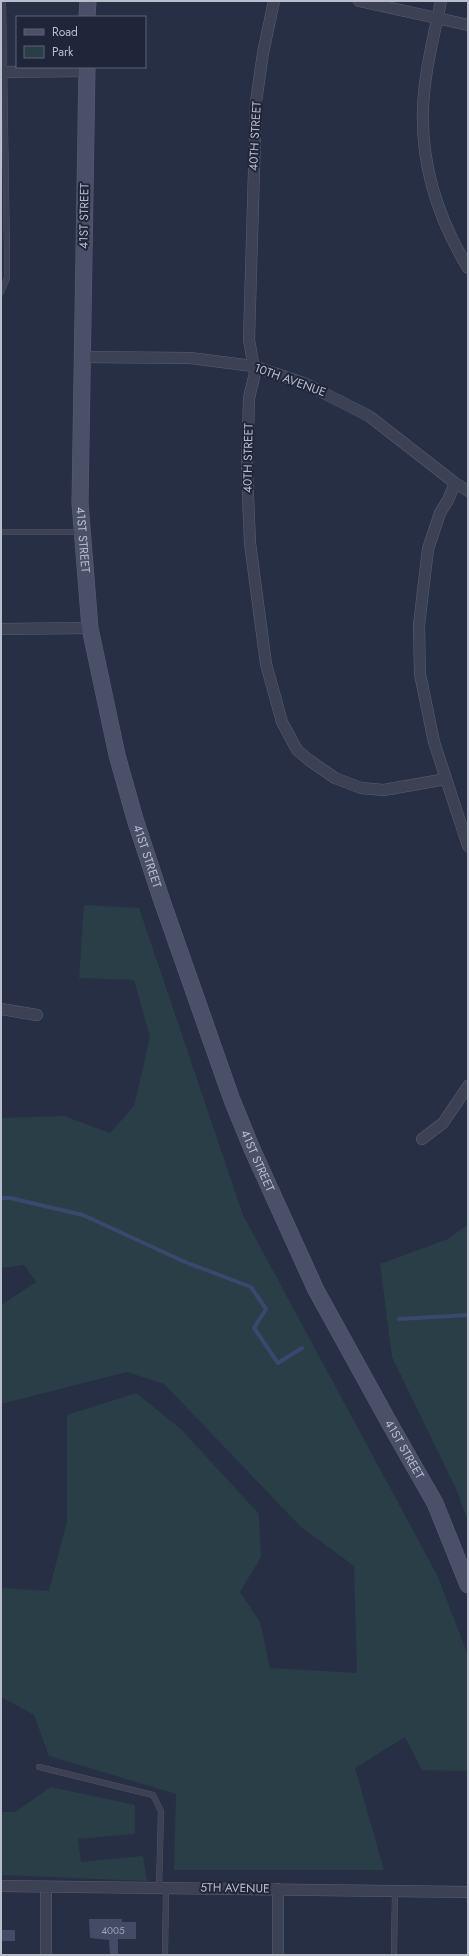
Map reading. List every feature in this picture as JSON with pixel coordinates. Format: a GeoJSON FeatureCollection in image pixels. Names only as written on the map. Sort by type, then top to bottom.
{"type":"FeatureCollection","features":[{"type":"Feature","properties":{"kind":"street"},"geometry":{"type":"LineString","coordinates":[[87,16],[88,1]]}},
{"type":"Feature","properties":{"kind":"street","name":"40TH STREET"},"geometry":{"type":"LineString","coordinates":[[274,1],[263,53],[256,102],[249,340],[255,373],[249,398],[247,470],[250,543],[266,664],[272,693],[282,722],[297,750],[335,778],[361,788],[384,790],[446,779]]}},
{"type":"Feature","properties":{"kind":"street"},"geometry":{"type":"LineString","coordinates":[[360,1],[468,24]]}},
{"type":"Feature","properties":{"kind":"street"},"geometry":{"type":"LineString","coordinates":[[442,1],[425,82],[423,108],[425,158],[436,200],[448,231],[468,268]]}},
{"type":"Feature","properties":{"kind":"street"},"geometry":{"type":"LineString","coordinates":[[3,72],[87,69]]}},
{"type":"Feature","properties":{"kind":"street","name":"41ST STREET"},"geometry":{"type":"LineString","coordinates":[[87,69],[82,357],[81,532],[90,628],[116,748],[135,818],[200,1009],[243,1128],[316,1290],[435,1503],[468,1585]]}},
{"type":"Feature","properties":{"kind":"street","name":"10TH AVENUE"},"geometry":{"type":"LineString","coordinates":[[82,357],[190,358],[253,366],[313,387],[369,416],[455,483],[468,491]]}},
{"type":"Feature","properties":{"kind":"street"},"geometry":{"type":"LineString","coordinates":[[455,483],[448,500],[440,513],[428,549],[419,625],[420,674],[434,742],[468,846]]}},
{"type":"Feature","properties":{"kind":"street"},"geometry":{"type":"LineString","coordinates":[[1,629],[90,628]]}},
{"type":"Feature","properties":{"kind":"street"},"geometry":{"type":"LineString","coordinates":[[1,1009],[37,1015]]}},
{"type":"Feature","properties":{"kind":"street"},"geometry":{"type":"LineString","coordinates":[[422,1139],[443,1123],[468,1086]]}},
{"type":"Feature","properties":{"kind":"street","name":"5TH AVENUE"},"geometry":{"type":"LineString","coordinates":[[1,1886],[468,1892]]}},
{"type":"Feature","properties":{"kind":"street"},"geometry":{"type":"LineString","coordinates":[[46,1887],[46,1955]]}},
{"type":"Feature","properties":{"kind":"street"},"geometry":{"type":"LineString","coordinates":[[278,1889],[278,1955]]}},
{"type":"Feature","properties":{"kind":"lane"},"geometry":{"type":"LineString","coordinates":[[1,292],[7,278],[3,72],[4,1]]}},
{"type":"Feature","properties":{"kind":"lane"},"geometry":{"type":"LineString","coordinates":[[1,532],[81,532]]}},
{"type":"Feature","properties":{"kind":"lane"},"geometry":{"type":"LineString","coordinates":[[39,1767],[153,1795],[162,1810],[162,1888],[165,1955]]}},
{"type":"Feature","properties":{"kind":"lane"},"geometry":{"type":"LineString","coordinates":[[394,1955],[395,1890]]}},
{"type":"Feature","properties":{"kind":"green space"},"geometry":{"type":"Polygon","coordinates":[[[84,905],[139,908],[243,1215],[437,1575],[468,1655],[468,1771],[422,1770],[405,1737],[355,1768],[384,1870],[174,1870],[176,1794],[49,1756],[34,1715],[1,1697],[1,1588],[49,1591],[67,1521],[67,1415],[136,1393],[181,1429],[259,1514],[261,1557],[240,1592],[260,1622],[270,1668],[357,1673],[354,1566],[301,1527],[164,1384],[127,1372],[1,1404],[1,1305],[36,1282],[24,1265],[1,1268],[1,1118],[64,1116],[110,1133],[134,1106],[150,1037],[134,980],[79,978],[84,905]]]}},
{"type":"Feature","properties":{"kind":"green space"},"geometry":{"type":"Polygon","coordinates":[[[468,1224],[468,1521],[457,1491],[392,1357],[380,1264],[448,1239],[468,1224]]]}},
{"type":"Feature","properties":{"kind":"green space"},"geometry":{"type":"Polygon","coordinates":[[[51,1787],[135,1805],[135,1834],[78,1839],[81,1862],[143,1856],[147,1881],[1,1875],[1,1812],[15,1812],[51,1787]]]}},
{"type":"Feature","properties":{"kind":"building"},"geometry":{"type":"Polygon","coordinates":[[[89,1919],[122,1919],[122,1922],[136,1922],[136,1939],[118,1939],[118,1955],[110,1955],[109,1940],[90,1938],[89,1919]]]}},
{"type":"Feature","properties":{"kind":"building"},"geometry":{"type":"Polygon","coordinates":[[[1,1930],[15,1930],[15,1941],[1,1941],[1,1930]]]}},
{"type":"Feature","properties":{"kind":"waterway"},"geometry":{"type":"LineString","coordinates":[[1,1198],[10,1198],[83,1215],[185,1262],[251,1287],[266,1309],[254,1328],[278,1363],[302,1348]]}},
{"type":"Feature","properties":{"kind":"waterway"},"geometry":{"type":"LineString","coordinates":[[399,1319],[468,1315]]}}]}
